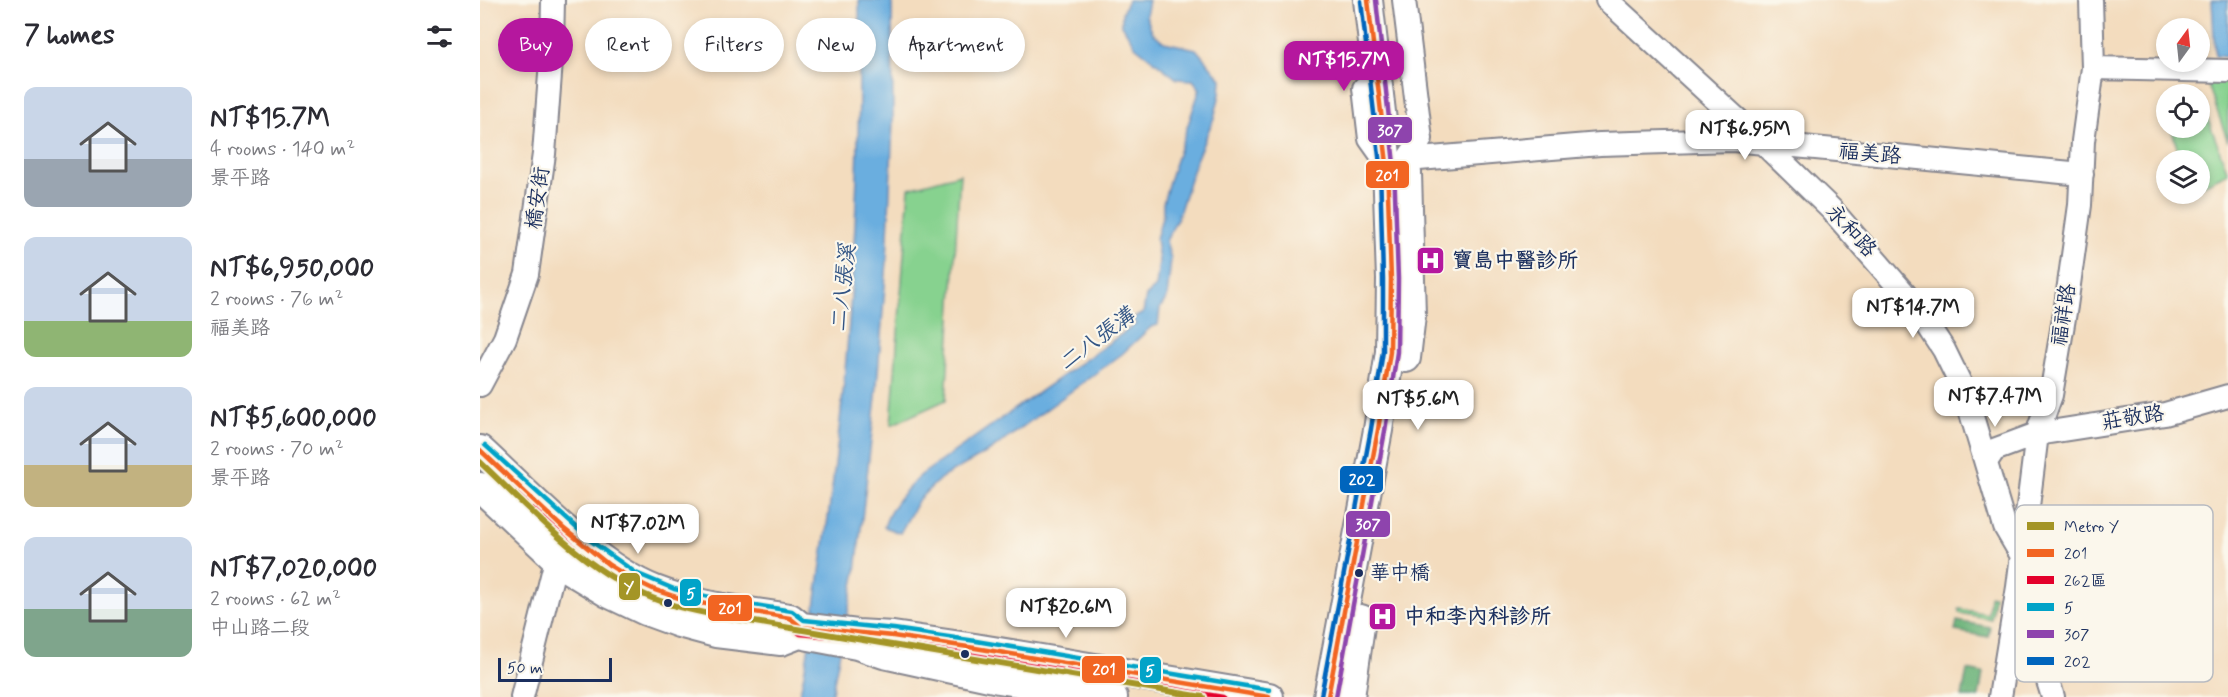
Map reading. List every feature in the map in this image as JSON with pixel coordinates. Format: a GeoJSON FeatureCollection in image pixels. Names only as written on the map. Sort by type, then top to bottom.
{"type":"FeatureCollection","features":[{"type":"Feature","properties":{"kind":"main road"},"geometry":{"type":"LineString","coordinates":[[1328,697],[1378,430],[1390,352],[1395,148],[1368,0]]}},
{"type":"Feature","properties":{"kind":"main road"},"geometry":{"type":"LineString","coordinates":[[1350,697],[1411,315],[1395,148],[1385,0]]}},
{"type":"Feature","properties":{"kind":"main road"},"geometry":{"type":"LineString","coordinates":[[480,450],[602,560],[653,590],[684,600],[790,618],[800,630]]}},
{"type":"Feature","properties":{"kind":"main road"},"geometry":{"type":"LineString","coordinates":[[480,487],[556,560],[608,593],[646,611],[716,633],[781,641],[800,630],[857,640],[892,636],[1269,697]]}},
{"type":"Feature","properties":{"kind":"main road"},"geometry":{"type":"LineString","coordinates":[[857,640],[884,654],[999,679],[1113,697]]}},
{"type":"Feature","properties":{"kind":"street","name":"橋安街"},"geometry":{"type":"LineString","coordinates":[[480,385],[505,338],[527,274],[544,154],[552,48],[553,0]]}},
{"type":"Feature","properties":{"kind":"street"},"geometry":{"type":"LineString","coordinates":[[1354,0],[1370,139],[1395,148],[1421,139],[1404,0]]}},
{"type":"Feature","properties":{"kind":"street","name":"永和路"},"geometry":{"type":"LineString","coordinates":[[1607,0],[1762,142],[1853,232],[1916,307],[1944,350],[1965,393],[2005,527],[2015,544]]}},
{"type":"Feature","properties":{"kind":"street","name":"福祥路"},"geometry":{"type":"LineString","coordinates":[[2028,505],[2037,434],[2050,395],[2080,205],[2083,141],[2093,68],[2091,0]]}},
{"type":"Feature","properties":{"kind":"street"},"geometry":{"type":"LineString","coordinates":[[2093,68],[2228,71]]}},
{"type":"Feature","properties":{"kind":"street","name":"福美路"},"geometry":{"type":"LineString","coordinates":[[1395,148],[1733,140],[2082,174]]}},
{"type":"Feature","properties":{"kind":"street","name":"莊敬路"},"geometry":{"type":"LineString","coordinates":[[1986,462],[1994,450],[2037,434],[2165,414],[2228,396]]}},
{"type":"Feature","properties":{"kind":"street"},"geometry":{"type":"LineString","coordinates":[[522,697],[556,560],[569,532]]}},
{"type":"Feature","properties":{"kind":"street","name":"福祥路"},"geometry":{"type":"LineString","coordinates":[[2000,697],[2015,605]]}},
{"type":"Feature","properties":{"kind":"street"},"geometry":{"type":"LineString","coordinates":[[2048,682],[2053,697]]}},
{"type":"Feature","properties":{"kind":"green space"},"geometry":{"type":"Polygon","coordinates":[[[2228,75],[2228,142],[2210,90],[2210,84],[2208,84],[2205,76],[2228,75]]]}},
{"type":"Feature","properties":{"kind":"green space"},"geometry":{"type":"Polygon","coordinates":[[[2210,125],[2228,173],[2210,182],[2210,150],[2178,150],[2174,138],[2210,138],[2210,125]]]}},
{"type":"Feature","properties":{"kind":"green space"},"geometry":{"type":"Polygon","coordinates":[[[960,174],[946,400],[891,425],[909,188],[960,174]]]}},
{"type":"Feature","properties":{"kind":"green space"},"geometry":{"type":"Polygon","coordinates":[[[1990,596],[1994,596],[1991,619],[1959,613],[1959,609],[1988,614],[1990,596]]]}},
{"type":"Feature","properties":{"kind":"green space"},"geometry":{"type":"Polygon","coordinates":[[[1957,621],[1990,627],[1988,637],[1955,631],[1957,621]]]}},
{"type":"Feature","properties":{"kind":"green space"},"geometry":{"type":"Polygon","coordinates":[[[1967,670],[1983,673],[1979,697],[1962,697],[1967,670]]]}},
{"type":"Feature","properties":{"kind":"water"},"geometry":{"type":"Polygon","coordinates":[[[859,0],[892,0],[892,18],[888,18],[888,72],[893,72],[893,120],[887,261],[876,397],[856,571],[831,697],[799,697],[832,489],[847,349],[856,210],[859,72],[876,72],[876,18],[859,18],[859,0]]]}},
{"type":"Feature","properties":{"kind":"water"},"geometry":{"type":"Polygon","coordinates":[[[1128,0],[1149,0],[1146,16],[1153,33],[1164,42],[1196,49],[1221,79],[1214,118],[1196,160],[1178,217],[1166,241],[1171,259],[1167,298],[1160,308],[1158,325],[1151,327],[1122,354],[991,450],[941,478],[919,499],[900,533],[884,527],[895,505],[921,475],[1136,324],[1132,319],[1143,313],[1146,296],[1156,287],[1159,261],[1156,239],[1163,214],[1163,203],[1200,89],[1193,80],[1177,79],[1135,46],[1122,25],[1122,13],[1128,0]]]}},
{"type":"Feature","properties":{"kind":"water"},"geometry":{"type":"Polygon","coordinates":[[[2212,0],[2228,0],[2228,57],[2215,56],[2212,0]]]}},
{"type":"Feature","properties":{"kind":"metro line","name":"Y"},"geometry":{"type":"LineString","coordinates":[[480,462],[576,552],[620,582],[664,602],[731,618],[1203,697]]}},
{"type":"Feature","properties":{"kind":"transit line","name":"201"},"geometry":{"type":"LineString","coordinates":[[1328,697],[1378,430],[1390,352],[1391,279],[1387,164],[1368,0]]}},
{"type":"Feature","properties":{"kind":"transit line","name":"307"},"geometry":{"type":"LineString","coordinates":[[1336,697],[1385,431],[1397,352],[1398,279],[1394,164],[1376,0]]}},
{"type":"Feature","properties":{"kind":"transit line","name":"202"},"geometry":{"type":"LineString","coordinates":[[1321,696],[1371,429],[1383,351],[1380,165],[1361,1]]}},
{"type":"Feature","properties":{"kind":"transit line","name":"5"},"geometry":{"type":"LineString","coordinates":[[485,445],[591,541],[636,573],[674,589],[723,600],[792,611],[804,620],[894,629],[976,641],[1270,690]]}},
{"type":"Feature","properties":{"kind":"transit line","name":"201"},"geometry":{"type":"LineString","coordinates":[[480,450],[563,528],[609,565],[655,590],[688,601],[790,618],[801,627],[893,636],[975,648],[1269,697]]}},
{"type":"Feature","properties":{"kind":"transit line","name":"262區"},"geometry":{"type":"LineString","coordinates":[[480,460],[581,553],[628,586],[669,603],[720,615],[787,625],[800,634],[892,643],[974,655],[1223,697]]}},
{"type":"Feature","properties":{"kind":"place","name":"寶島中醫診所"},"geometry":{"type":"Point","coordinates":[1431,261]}},
{"type":"Feature","properties":{"kind":"place","name":"華中橋"},"geometry":{"type":"Point","coordinates":[1359,573]}},
{"type":"Feature","properties":{"kind":"place","name":"中和李內科診所"},"geometry":{"type":"Point","coordinates":[1383,617]}},
{"type":"Feature","properties":{"kind":"water label","name":"二八張溪"},"geometry":{"type":"Point","coordinates":[844,288]}},
{"type":"Feature","properties":{"kind":"water label","name":"二八張溝"},"geometry":{"type":"Point","coordinates":[1097,340]}}]}
